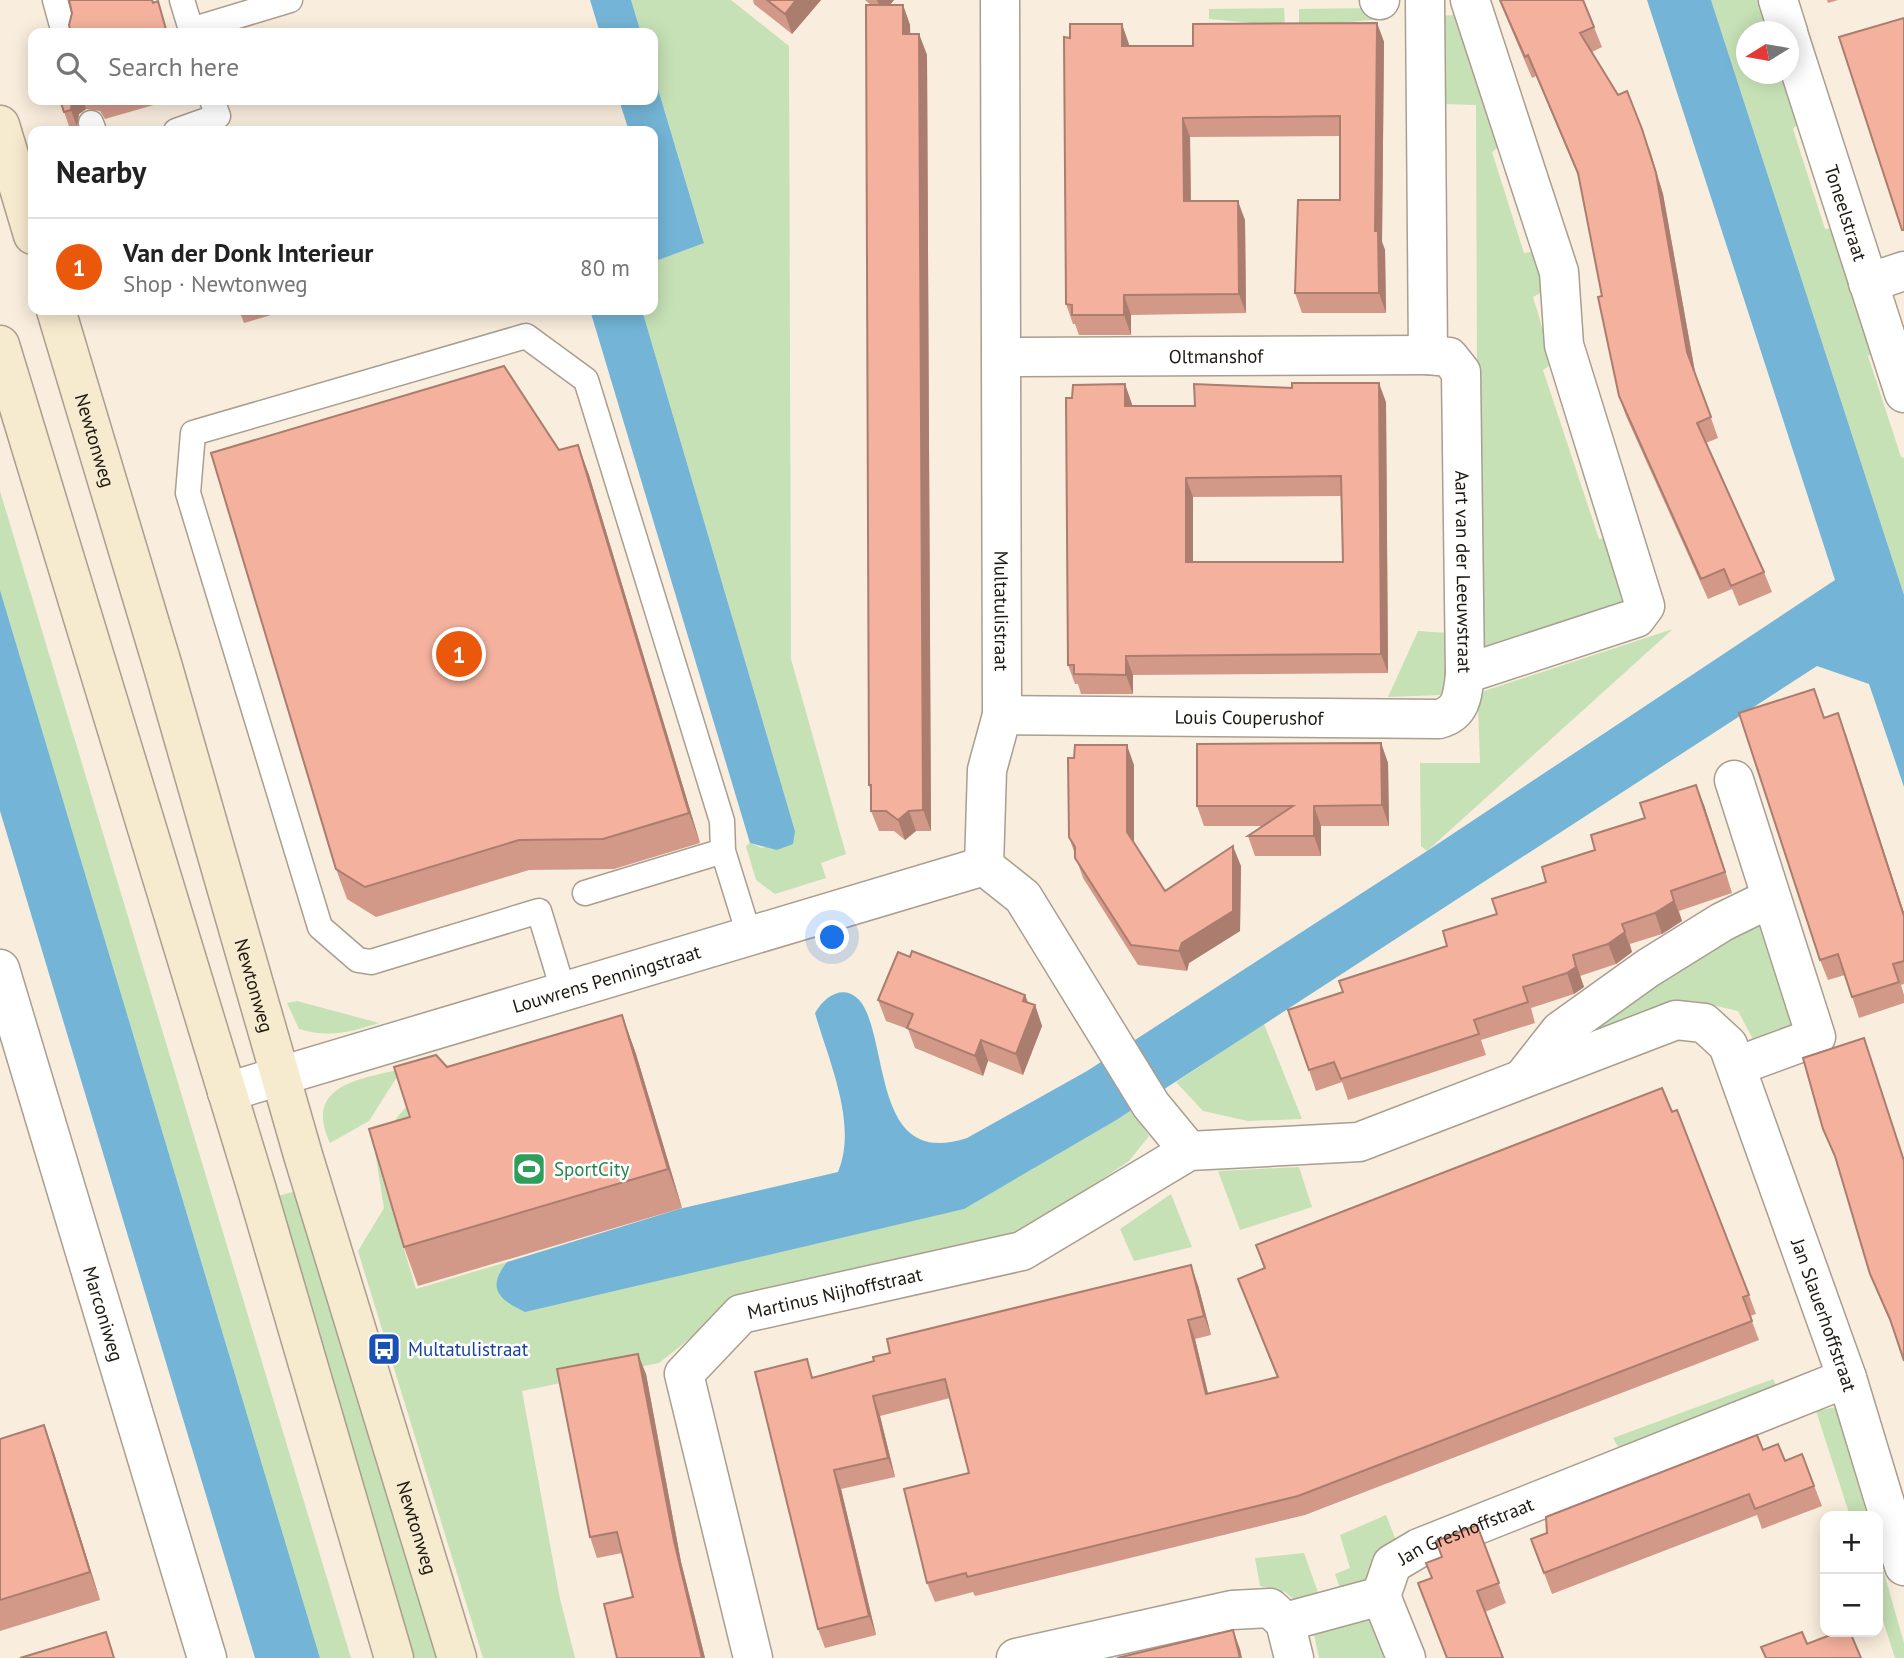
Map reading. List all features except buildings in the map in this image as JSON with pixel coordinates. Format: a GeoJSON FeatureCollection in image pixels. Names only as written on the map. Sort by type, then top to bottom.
{"type":"FeatureCollection","features":[{"type":"Feature","properties":{"kind":"main road"},"geometry":{"type":"LineString","coordinates":[[0,125],[23,211]]}},
{"type":"Feature","properties":{"kind":"main road","name":"Newtonweg"},"geometry":{"type":"LineString","coordinates":[[57,315],[163,667],[279,1074],[457,1658]]}},
{"type":"Feature","properties":{"kind":"main road"},"geometry":{"type":"LineString","coordinates":[[0,345],[227,1092],[394,1658]]}},
{"type":"Feature","properties":{"kind":"street","name":"Multatulistraat"},"geometry":{"type":"LineString","coordinates":[[984,866],[987,769],[1002,715],[1000,0]]}},
{"type":"Feature","properties":{"kind":"street"},"geometry":{"type":"LineString","coordinates":[[1410,0],[1470,0]]}},
{"type":"Feature","properties":{"kind":"street"},"geometry":{"type":"LineString","coordinates":[[1425,0],[1428,355]]}},
{"type":"Feature","properties":{"kind":"street","name":"Aart van der Leeuwstraat"},"geometry":{"type":"LineString","coordinates":[[1428,355],[1449,357],[1461,372],[1465,674],[1636,618],[1645,606],[1564,345],[1559,272],[1470,0]]}},
{"type":"Feature","properties":{"kind":"street","name":"Toneelstraat"},"geometry":{"type":"LineString","coordinates":[[1778,0],[1785,21]]}},
{"type":"Feature","properties":{"kind":"street","name":"Toneelstraat"},"geometry":{"type":"LineString","coordinates":[[1799,67],[1904,393]]}},
{"type":"Feature","properties":{"kind":"street"},"geometry":{"type":"LineString","coordinates":[[1868,283],[1904,271]]}},
{"type":"Feature","properties":{"kind":"street","name":"Oltmanshof"},"geometry":{"type":"LineString","coordinates":[[1002,357],[1428,355]]}},
{"type":"Feature","properties":{"kind":"street","name":"Louis Couperushof"},"geometry":{"type":"LineString","coordinates":[[1002,715],[1439,719],[1453,713],[1461,702],[1465,674]]}},
{"type":"Feature","properties":{"kind":"street"},"geometry":{"type":"LineString","coordinates":[[1734,780],[1816,1037],[1737,1066]]}},
{"type":"Feature","properties":{"kind":"street"},"geometry":{"type":"LineString","coordinates":[[984,866],[1023,897],[1109,1040],[1152,1105],[1189,1151]]}},
{"type":"Feature","properties":{"kind":"street","name":"Louwrens Penningstraat"},"geometry":{"type":"LineString","coordinates":[[227,1092],[279,1074],[564,993],[984,866]]}},
{"type":"Feature","properties":{"kind":"street","name":"Jan Slauerhoffstraat"},"geometry":{"type":"LineString","coordinates":[[1522,1078],[1560,1031],[1648,968],[1722,922],[1771,898]]}},
{"type":"Feature","properties":{"kind":"street","name":"Marconiweg"},"geometry":{"type":"LineString","coordinates":[[0,969],[207,1658]]}},
{"type":"Feature","properties":{"kind":"street","name":"Jan Slauerhoffstraat"},"geometry":{"type":"LineString","coordinates":[[1189,1151],[1359,1142],[1676,1020],[1704,1023],[1718,1032],[1728,1045],[1737,1066],[1847,1378],[1904,1566]]}},
{"type":"Feature","properties":{"kind":"street","name":"Martinus Nijhoffstraat"},"geometry":{"type":"LineString","coordinates":[[753,1658],[684,1374],[741,1314],[1022,1251],[1189,1151]]}},
{"type":"Feature","properties":{"kind":"street","name":"Jan Greshoffstraat"},"geometry":{"type":"LineString","coordinates":[[1381,1596],[1392,1564],[1412,1551],[1847,1378]]}},
{"type":"Feature","properties":{"kind":"street"},"geometry":{"type":"LineString","coordinates":[[1286,1622],[1381,1596],[1406,1658]]}},
{"type":"Feature","properties":{"kind":"street"},"geometry":{"type":"LineString","coordinates":[[1016,1658],[1242,1608],[1270,1608],[1286,1622],[1294,1658]]}},
{"type":"Feature","properties":{"kind":"lane"},"geometry":{"type":"LineString","coordinates":[[55,0],[63,28]]}},
{"type":"Feature","properties":{"kind":"lane"},"geometry":{"type":"LineString","coordinates":[[182,0],[191,28]]}},
{"type":"Feature","properties":{"kind":"lane"},"geometry":{"type":"LineString","coordinates":[[204,28],[290,0]]}},
{"type":"Feature","properties":{"kind":"lane"},"geometry":{"type":"LineString","coordinates":[[190,126],[218,116],[214,105]]}},
{"type":"Feature","properties":{"kind":"lane"},"geometry":{"type":"LineString","coordinates":[[564,993],[539,911],[371,962],[358,960],[320,928],[188,493],[193,433],[526,337],[586,380],[722,821],[723,852],[750,938]]}},
{"type":"Feature","properties":{"kind":"lane"},"geometry":{"type":"LineString","coordinates":[[584,892],[723,852]]}},
{"type":"Feature","properties":{"kind":"green space"},"geometry":{"type":"Polygon","coordinates":[[[631,0],[731,0],[789,46],[791,659],[846,854],[821,863],[826,878],[775,894],[756,880],[746,846],[750,843],[762,848],[795,831],[643,315],[658,315],[658,260],[704,242],[658,89],[658,28],[639,28],[631,0]]]}},
{"type":"Feature","properties":{"kind":"green space"},"geometry":{"type":"Polygon","coordinates":[[[1711,0],[1763,0],[1770,21],[1736,21],[1736,77],[1711,0]]]}},
{"type":"Feature","properties":{"kind":"green space"},"geometry":{"type":"Polygon","coordinates":[[[1284,8],[1285,26],[1209,19],[1209,9],[1284,8]]]}},
{"type":"Feature","properties":{"kind":"green space"},"geometry":{"type":"Polygon","coordinates":[[[1374,8],[1373,20],[1299,26],[1299,9],[1374,8]]]}},
{"type":"Feature","properties":{"kind":"green space"},"geometry":{"type":"Polygon","coordinates":[[[1454,15],[1462,24],[1501,145],[1492,152],[1524,253],[1536,251],[1544,291],[1533,297],[1553,363],[1543,370],[1599,539],[1608,538],[1627,604],[1483,649],[1478,637],[1476,105],[1441,104],[1441,16],[1454,15]]]}},
{"type":"Feature","properties":{"kind":"green space"},"geometry":{"type":"Polygon","coordinates":[[[1738,84],[1790,84],[1802,119],[1793,129],[1825,229],[1838,228],[1877,350],[1868,356],[1901,457],[1904,458],[1904,595],[1738,84]]]}},
{"type":"Feature","properties":{"kind":"green space"},"geometry":{"type":"Polygon","coordinates":[[[0,491],[351,1658],[320,1658],[0,590],[0,491]]]}},
{"type":"Feature","properties":{"kind":"green space"},"geometry":{"type":"Polygon","coordinates":[[[1673,629],[1427,851],[1421,846],[1420,763],[1480,763],[1478,706],[1484,691],[1673,629]]]}},
{"type":"Feature","properties":{"kind":"green space"},"geometry":{"type":"Polygon","coordinates":[[[1418,631],[1447,633],[1448,684],[1440,695],[1388,697],[1418,631]]]}},
{"type":"Feature","properties":{"kind":"green space"},"geometry":{"type":"Polygon","coordinates":[[[1766,923],[1804,1032],[1757,1047],[1738,1011],[1695,1001],[1561,1048],[1726,938],[1766,923]]]}},
{"type":"Feature","properties":{"kind":"green space"},"geometry":{"type":"Polygon","coordinates":[[[297,1001],[379,1023],[339,1033],[310,1032],[299,1029],[287,1003],[297,1001]]]}},
{"type":"Feature","properties":{"kind":"green space"},"geometry":{"type":"Polygon","coordinates":[[[1264,1024],[1302,1119],[1248,1121],[1203,1111],[1176,1082],[1264,1024]]]}},
{"type":"Feature","properties":{"kind":"green space"},"geometry":{"type":"Polygon","coordinates":[[[402,1069],[369,1121],[330,1143],[324,1124],[324,1108],[330,1097],[340,1088],[354,1082],[402,1069]]]}},
{"type":"Feature","properties":{"kind":"green space"},"geometry":{"type":"Polygon","coordinates":[[[406,1107],[420,1154],[379,1167],[416,1289],[507,1262],[499,1273],[1118,1119],[1131,1111],[1149,1136],[1129,1161],[1024,1232],[736,1302],[659,1363],[522,1391],[560,1599],[575,1658],[483,1658],[358,1251],[384,1208],[374,1145],[406,1107]]]}},
{"type":"Feature","properties":{"kind":"green space"},"geometry":{"type":"Polygon","coordinates":[[[1299,1167],[1312,1207],[1240,1230],[1218,1171],[1299,1167]]]}},
{"type":"Feature","properties":{"kind":"green space"},"geometry":{"type":"Polygon","coordinates":[[[303,1189],[443,1658],[409,1658],[271,1198],[303,1189]]]}},
{"type":"Feature","properties":{"kind":"green space"},"geometry":{"type":"Polygon","coordinates":[[[1171,1194],[1192,1247],[1134,1261],[1120,1229],[1171,1194]]]}},
{"type":"Feature","properties":{"kind":"green space"},"geometry":{"type":"Polygon","coordinates":[[[1773,1379],[1779,1391],[1620,1450],[1613,1438],[1773,1379]]]}},
{"type":"Feature","properties":{"kind":"green space"},"geometry":{"type":"Polygon","coordinates":[[[1836,1407],[1866,1511],[1848,1511],[1816,1411],[1836,1407]]]}},
{"type":"Feature","properties":{"kind":"green space"},"geometry":{"type":"Polygon","coordinates":[[[1386,1515],[1399,1548],[1374,1585],[1341,1591],[1335,1574],[1350,1568],[1340,1535],[1386,1515]]]}},
{"type":"Feature","properties":{"kind":"green space"},"geometry":{"type":"Polygon","coordinates":[[[1304,1553],[1320,1598],[1299,1604],[1285,1592],[1260,1586],[1255,1558],[1304,1553]]]}},
{"type":"Feature","properties":{"kind":"green space"},"geometry":{"type":"Polygon","coordinates":[[[1883,1570],[1904,1643],[1904,1658],[1895,1658],[1883,1621],[1883,1570]]]}},
{"type":"Feature","properties":{"kind":"green space"},"geometry":{"type":"Polygon","coordinates":[[[1376,1611],[1394,1658],[1319,1658],[1313,1630],[1376,1611]]]}},
{"type":"Feature","properties":{"kind":"water"},"geometry":{"type":"Polygon","coordinates":[[[590,0],[631,0],[639,28],[598,28],[590,0]]]}},
{"type":"Feature","properties":{"kind":"water"},"geometry":{"type":"Polygon","coordinates":[[[1647,0],[1711,0],[1736,84],[1738,84],[1904,595],[1904,787],[1869,684],[1817,666],[1118,1119],[964,1209],[525,1312],[508,1303],[498,1292],[497,1279],[507,1262],[679,1209],[838,1172],[845,1134],[843,1114],[834,1072],[815,1013],[834,994],[849,993],[862,1003],[874,1034],[892,1106],[903,1125],[918,1138],[939,1143],[967,1138],[1087,1071],[1427,851],[1835,580],[1647,0]]]}},
{"type":"Feature","properties":{"kind":"water"},"geometry":{"type":"Polygon","coordinates":[[[658,89],[704,243],[658,260],[658,126],[627,126],[621,105],[658,105],[658,89]]]}},
{"type":"Feature","properties":{"kind":"water"},"geometry":{"type":"Polygon","coordinates":[[[592,315],[643,315],[795,831],[793,844],[777,850],[750,843],[592,315]]]}},
{"type":"Feature","properties":{"kind":"water"},"geometry":{"type":"Polygon","coordinates":[[[0,590],[320,1658],[255,1658],[0,811],[0,590]]]}},
{"type":"Feature","properties":{"kind":"place","name":"Van der Donk Interieur"},"geometry":{"type":"Point","coordinates":[459,654]}},
{"type":"Feature","properties":{"kind":"place","name":"SportCity"},"geometry":{"type":"Point","coordinates":[529,1169]}},
{"type":"Feature","properties":{"kind":"place","name":"Multatulistraat"},"geometry":{"type":"Point","coordinates":[384,1349]}}]}
